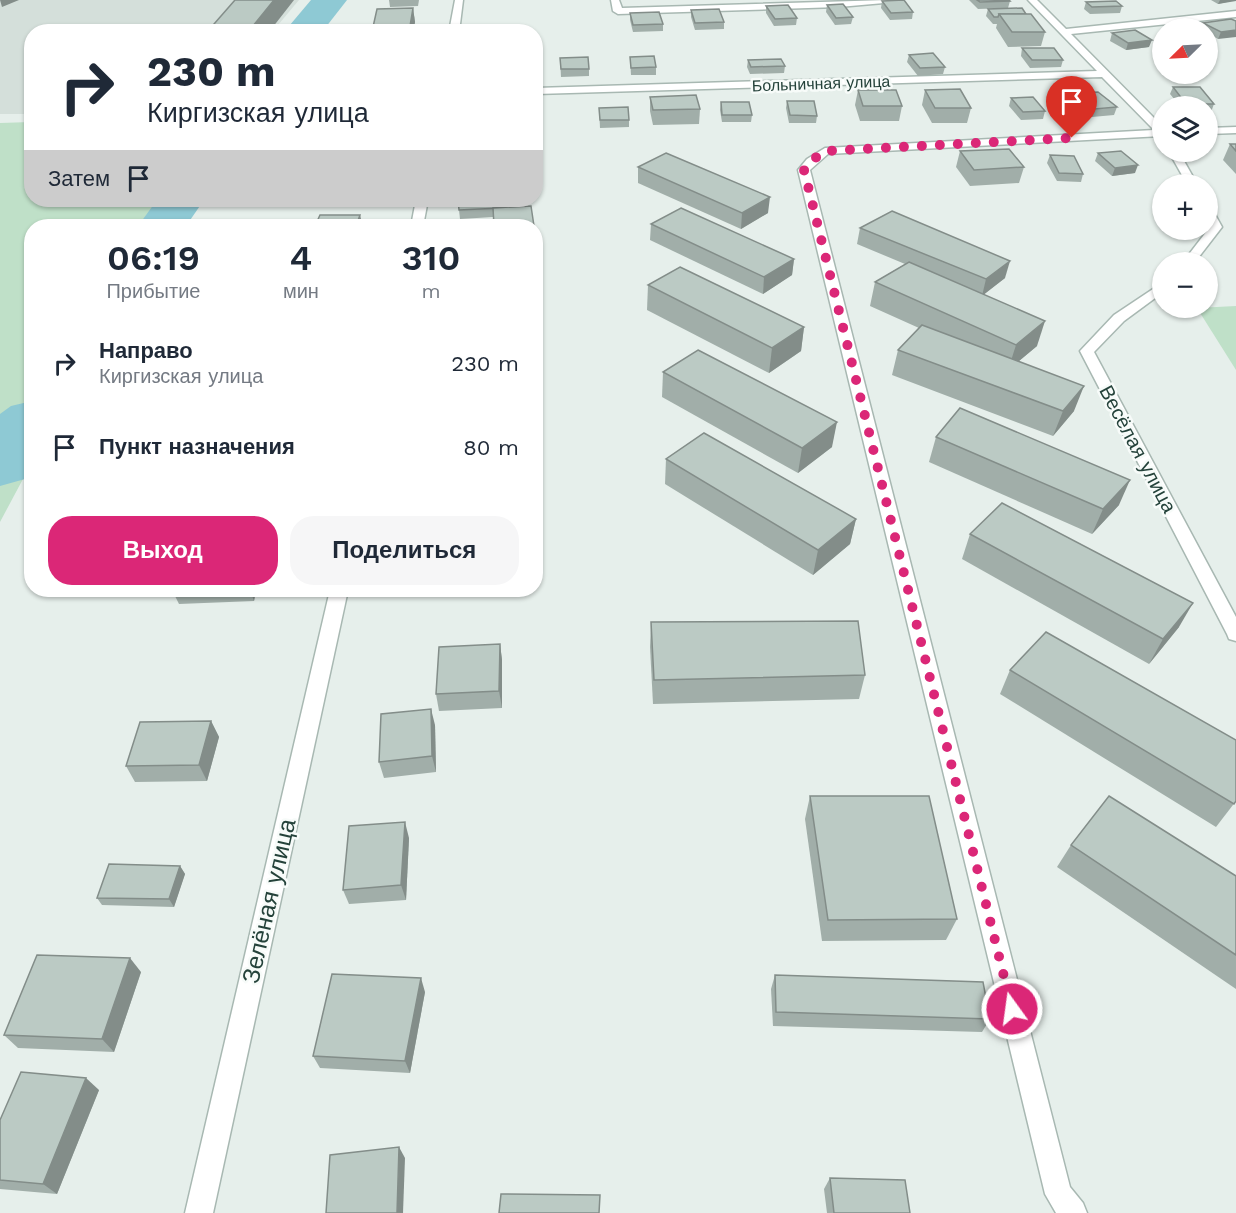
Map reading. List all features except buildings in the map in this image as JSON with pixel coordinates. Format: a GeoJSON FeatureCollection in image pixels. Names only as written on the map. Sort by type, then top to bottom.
{"type":"FeatureCollection","features":[{"type":"Feature","properties":{"kind":"street"},"geometry":{"type":"LineString","coordinates":[[455,24],[459,0]]}},
{"type":"Feature","properties":{"kind":"street"},"geometry":{"type":"LineString","coordinates":[[615,0],[618,11],[839,4],[884,0]]}},
{"type":"Feature","properties":{"kind":"street"},"geometry":{"type":"LineString","coordinates":[[1032,0],[1152,122]]}},
{"type":"Feature","properties":{"kind":"street"},"geometry":{"type":"LineString","coordinates":[[1062,32],[1236,14]]}},
{"type":"Feature","properties":{"kind":"street","name":"Больничная улица"},"geometry":{"type":"LineString","coordinates":[[543,91],[1106,74]]}},
{"type":"Feature","properties":{"kind":"street"},"geometry":{"type":"LineString","coordinates":[[1218,131],[1236,130]]}},
{"type":"Feature","properties":{"kind":"street"},"geometry":{"type":"LineString","coordinates":[[1073,1213],[1058,1194],[804,170],[811,161],[825,151],[1152,134]]}},
{"type":"Feature","properties":{"kind":"street"},"geometry":{"type":"LineString","coordinates":[[1197,252],[1206,240]]}},
{"type":"Feature","properties":{"kind":"street","name":"Весёлая улица"},"geometry":{"type":"LineString","coordinates":[[1152,294],[1119,318],[1087,351],[1236,634]]}},
{"type":"Feature","properties":{"kind":"street","name":"Зелёная улица"},"geometry":{"type":"LineString","coordinates":[[199,1213],[337,597]]}},
{"type":"Feature","properties":{"kind":"shaded area"},"geometry":{"type":"Polygon","coordinates":[[[0,0],[299,0],[279,24],[24,24],[24,114],[0,114],[0,0]]]}},
{"type":"Feature","properties":{"kind":"green space"},"geometry":{"type":"Polygon","coordinates":[[[24,122],[24,207],[163,207],[156,219],[24,219],[24,477],[0,522],[0,123],[24,122]]]}},
{"type":"Feature","properties":{"kind":"green space"},"geometry":{"type":"Polygon","coordinates":[[[1236,306],[1236,370],[1203,318],[1218,318],[1218,307],[1236,306]]]}},
{"type":"Feature","properties":{"kind":"waterway"},"geometry":{"type":"LineString","coordinates":[[309,24],[330,0]]}},
{"type":"Feature","properties":{"kind":"waterway"},"geometry":{"type":"LineString","coordinates":[[167,219],[176,207]]}},
{"type":"Feature","properties":{"kind":"waterway"},"geometry":{"type":"LineString","coordinates":[[0,466],[3,465],[10,435],[24,425]]}},
{"type":"Feature","properties":{"kind":"route"},"geometry":{"type":"LineString","coordinates":[[1012,1009],[804,170],[811,161],[825,151],[1072,138]]}}]}
